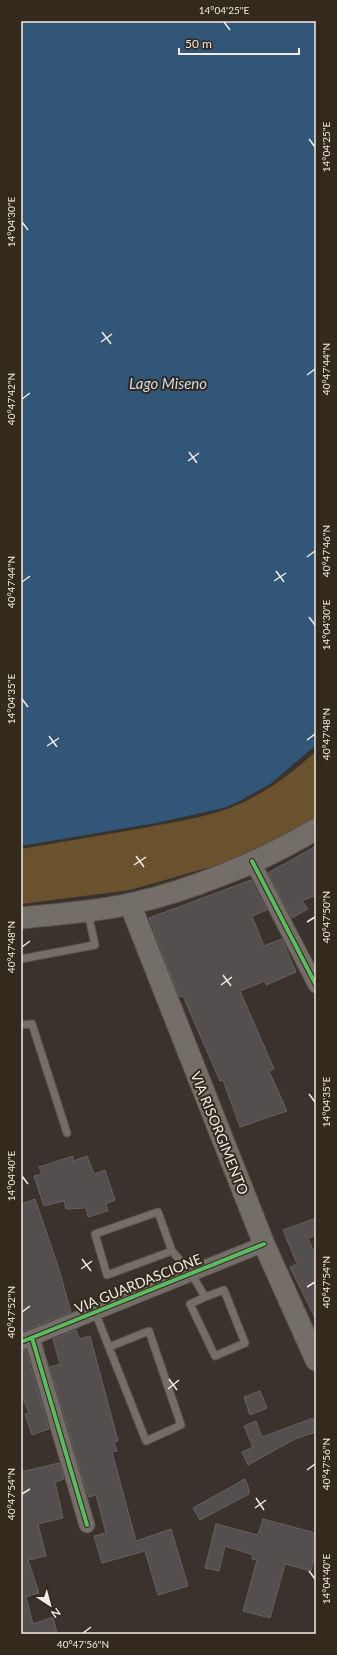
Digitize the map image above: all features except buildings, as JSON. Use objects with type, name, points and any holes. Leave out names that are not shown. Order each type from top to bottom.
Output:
[{"type":"main road","points":[[21,918],[88,911],[130,904],[187,888],[252,861],[316,829]]},
{"type":"main road","name":"VIA RISORGIMENTO","points":[[130,904],[264,1244],[316,1360]]},
{"type":"main road","points":[[21,927],[88,911]]},
{"type":"street","points":[[252,861],[316,985]]},
{"type":"street","name":"VIA GUARDASCIONE","points":[[27,1340],[264,1244]]},
{"type":"street","points":[[27,1340],[87,1525]]},
{"type":"lane","points":[[21,959],[95,946],[88,911]]},
{"type":"lane","points":[[21,1025],[32,1024],[67,1133]]},
{"type":"lane","points":[[172,1251],[107,1275],[95,1234],[158,1212],[172,1251],[191,1273],[205,1297]]},
{"type":"lane","points":[[224,1290],[245,1343],[215,1356],[190,1304],[205,1297],[224,1290]]},
{"type":"lane","points":[[95,1312],[146,1441],[181,1425],[149,1330],[109,1347]]},
{"type":"shaded area","points":[[316,751],[316,817],[305,826],[224,863],[130,890],[21,904],[21,849],[144,828],[199,817],[230,808],[276,784]]},
{"type":"water","name":"Lago Miseno","points":[[21,21],[316,21],[316,745],[270,784],[236,803],[223,808],[156,823],[21,846]]},
{"type":"cycle path","points":[[252,861],[316,985]]},
{"type":"cycle path","points":[[21,1342],[264,1244]]},
{"type":"cycle path","points":[[32,1338],[87,1525]]}]
